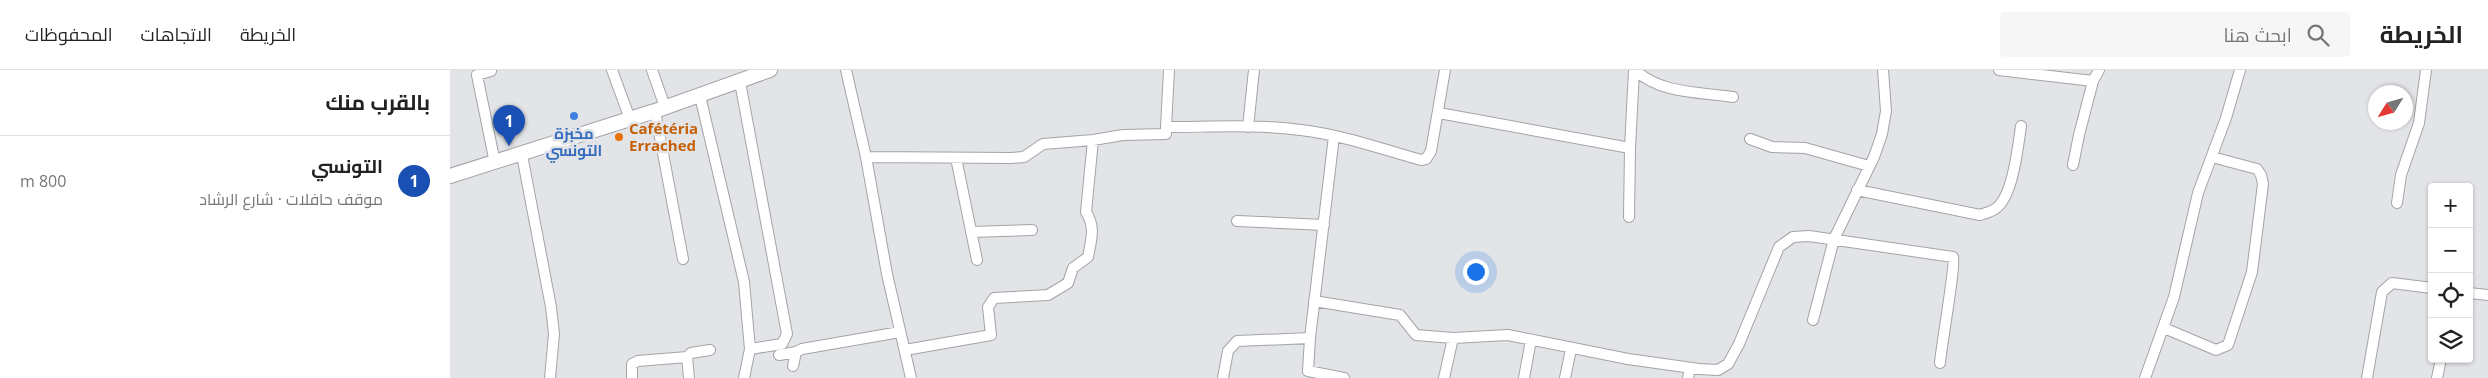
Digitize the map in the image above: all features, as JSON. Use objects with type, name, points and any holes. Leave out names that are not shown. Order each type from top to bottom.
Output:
[{"type":"street","points":[[612,70],[630,119]]},
{"type":"street","points":[[652,70],[660,109],[683,259]]},
{"type":"street","points":[[450,176],[522,155],[700,96],[770,70]]},
{"type":"street","points":[[846,70],[866,157],[900,332],[911,378]]},
{"type":"street","points":[[866,157],[1024,157],[1043,144],[1092,140],[1123,135],[1166,134],[1169,70]]},
{"type":"street","points":[[1248,128],[1254,70]]},
{"type":"street","points":[[1166,127],[1302,130],[1426,159],[1431,151],[1445,70]]},
{"type":"street","points":[[1635,70],[1644,78],[1666,87],[1733,97]]},
{"type":"street","points":[[1629,217],[1630,148],[1635,70]]},
{"type":"street","points":[[1813,320],[1834,239],[1882,134],[1886,110],[1883,70]]},
{"type":"street","points":[[1999,70],[2093,82]]},
{"type":"street","points":[[2073,165],[2093,82],[2099,70]]},
{"type":"street","points":[[2145,378],[2164,328],[2181,269],[2198,193],[2212,157],[2240,70]]},
{"type":"street","points":[[2397,202],[2401,175],[2419,123],[2426,70]]},
{"type":"street","points":[[491,71],[477,75],[495,163]]},
{"type":"street","points":[[740,82],[788,334],[782,344],[750,350]]},
{"type":"street","points":[[700,96],[744,282],[750,350],[744,378]]},
{"type":"street","points":[[1439,113],[1630,148]]},
{"type":"street","points":[[1857,190],[1980,214],[1990,212],[1997,209],[2006,195],[2014,169],[2021,126]]},
{"type":"street","points":[[1334,136],[1314,301],[1308,371],[1344,378]]},
{"type":"street","points":[[1750,139],[1772,147],[1805,148],[1869,166]]},
{"type":"street","points":[[904,350],[991,335],[988,307],[994,298],[1048,295],[1068,282],[1072,268],[1088,257],[1093,231],[1092,222],[1086,212],[1092,140]]},
{"type":"street","points":[[522,155],[551,307],[554,334],[550,378]]},
{"type":"street","points":[[2164,328],[2216,350],[2228,345],[2252,272],[2263,184],[2262,175],[2258,170],[2212,157]]},
{"type":"street","points":[[956,158],[977,260]]},
{"type":"street","points":[[1237,221],[1324,225]]},
{"type":"street","points":[[971,232],[1032,230]]},
{"type":"street","points":[[1314,301],[1400,315],[1416,335],[1453,338],[1508,335],[1689,373],[1718,370],[1728,364],[1739,344],[1779,247],[1793,237],[1834,239],[1953,257],[1953,274],[1945,315],[1940,363]]},
{"type":"street","points":[[2367,378],[2382,292],[2392,283],[2428,288]]},
{"type":"street","points":[[2473,293],[2488,295]]},
{"type":"street","points":[[779,355],[802,349],[900,332]]},
{"type":"street","points":[[1223,378],[1228,351],[1237,341],[1310,338]]},
{"type":"street","points":[[1444,378],[1453,338]]},
{"type":"street","points":[[1524,378],[1531,340]]},
{"type":"street","points":[[1565,378],[1571,349]]},
{"type":"street","points":[[632,378],[632,364],[638,361],[687,357],[691,353],[710,350]]},
{"type":"street","points":[[793,366],[796,352]]},
{"type":"street","points":[[687,357],[689,378]]},
{"type":"street","points":[[2437,378],[2440,363]]},
{"type":"place","name":"مخبزة التونسي","points":[[574,116]]},
{"type":"place","name":"Cafétéria Errached","points":[[619,137]]},
{"type":"place","name":"التونسي","points":[[509,146]]}]
